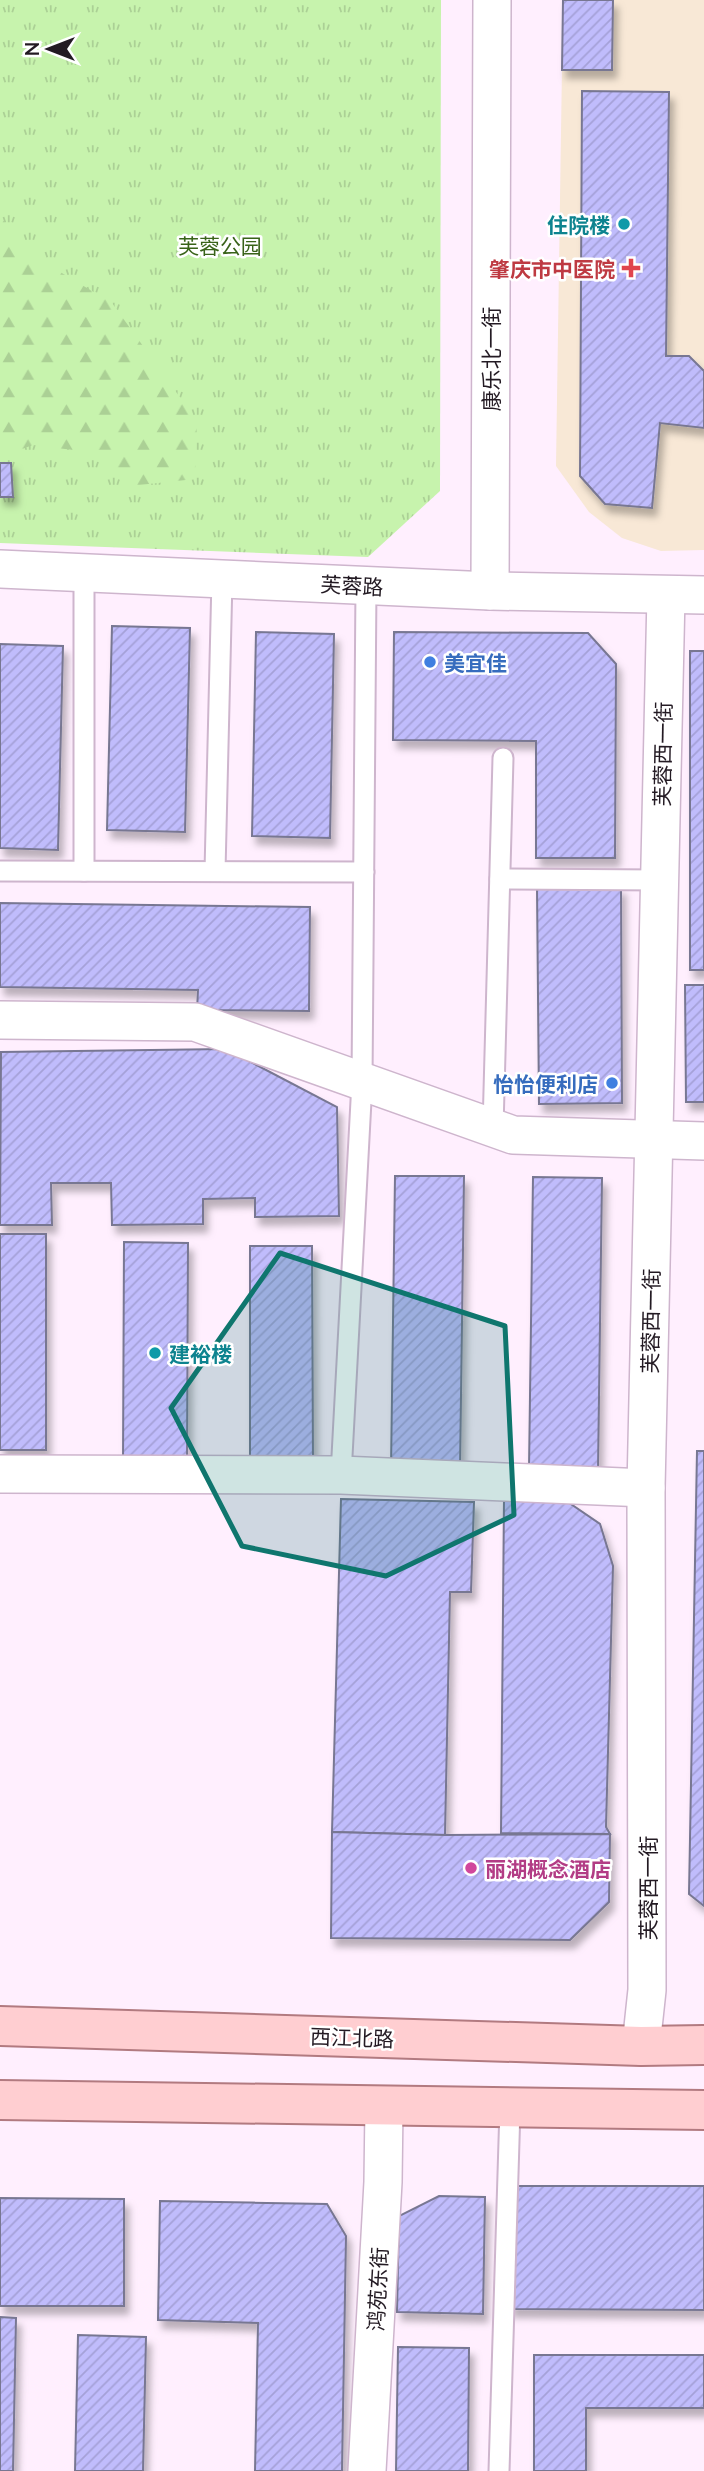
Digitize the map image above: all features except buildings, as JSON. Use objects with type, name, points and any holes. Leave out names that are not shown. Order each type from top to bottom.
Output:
[{"type":"main road","name":"西江北路","points":[[0,2026],[641,2046],[704,2045]]},
{"type":"main road","points":[[0,2100],[704,2110]]},
{"type":"street","name":"康乐北一街","points":[[490,591],[492,0]]},
{"type":"street","name":"芙蓉路","points":[[0,569],[490,591],[704,594]]},
{"type":"street","name":"芙蓉西一街","points":[[641,2046],[647,1990],[646,1488],[666,595]]},
{"type":"street","points":[[0,1020],[195,1022],[513,1135],[704,1141]]},
{"type":"street","points":[[0,1474],[341,1475],[646,1488]]},
{"type":"street","name":"鸿苑东街","points":[[367,2471],[383,2182],[384,2107]]},
{"type":"lane","points":[[84,573],[84,871]]},
{"type":"lane","points":[[215,871],[222,579]]},
{"type":"lane","points":[[341,1475],[362,1082],[366,586]]},
{"type":"lane","points":[[493,1128],[503,758]]},
{"type":"lane","points":[[0,871],[364,872]]},
{"type":"lane","points":[[500,879],[660,880]]},
{"type":"lane","points":[[499,2471],[510,2108]]},
{"type":"highlighted area","points":[[280,1253],[505,1326],[514,1515],[386,1576],[242,1546],[171,1408]]},
{"type":"shaded area","name":"肇庆市中医院","points":[[563,0],[704,0],[704,550],[661,551],[622,538],[589,512],[556,466]]},
{"type":"green space","name":"芙蓉公园","points":[[0,0],[441,0],[440,491],[368,557],[0,543]]},
{"type":"green space","points":[[0,217],[35,257],[112,303],[197,421],[195,479],[130,486],[97,453],[33,445],[0,457]]},
{"type":"place","name":"住院楼","points":[[624,224]]},
{"type":"place","name":"肇庆市中医院","points":[[631,268]]},
{"type":"place","name":"美宜佳","points":[[430,662]]},
{"type":"place","name":"怡怡便利店","points":[[612,1083]]},
{"type":"place","name":"建裕楼","points":[[155,1353]]},
{"type":"place","name":"丽湖概念酒店","points":[[471,1868]]}]
